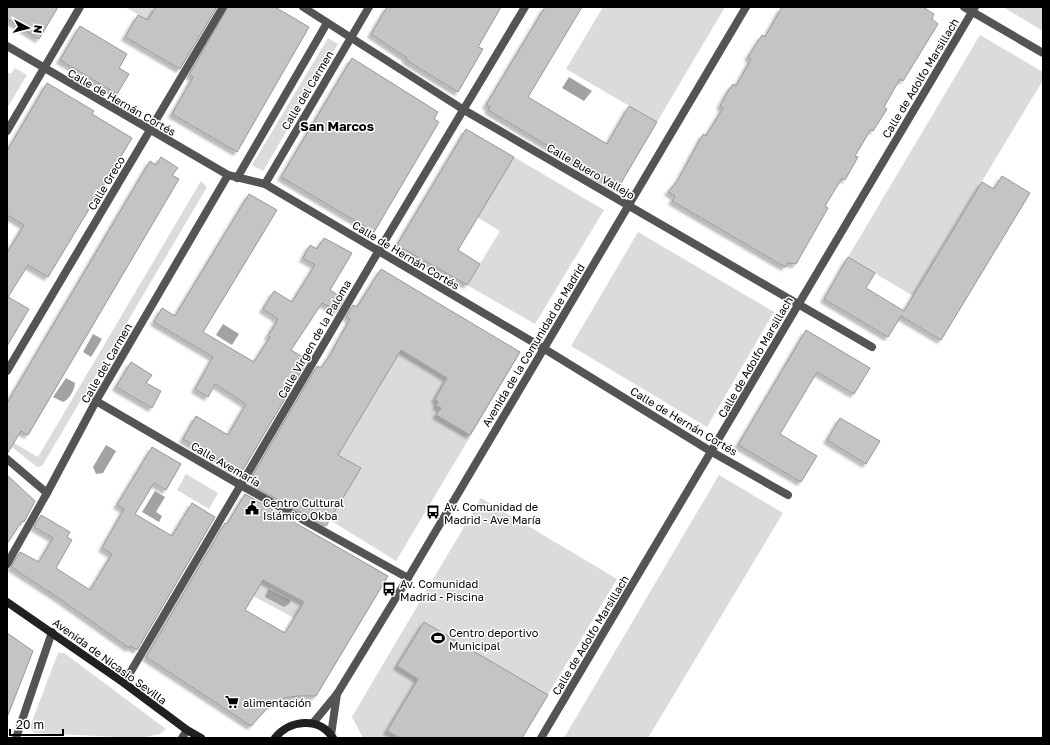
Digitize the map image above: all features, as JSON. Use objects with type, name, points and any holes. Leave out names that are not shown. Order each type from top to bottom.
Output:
[{"type":"main road","name":"Avenida de Nicasio Sevilla","points":[[7,602],[124,683],[186,730],[200,738]]},
{"type":"main road","points":[[274,738],[280,731],[290,725],[301,722],[313,723],[323,728],[332,736]]},
{"type":"street","points":[[7,131],[80,7]]},
{"type":"street","name":"Calle Greco","points":[[7,371],[223,7]]},
{"type":"street","name":"Calle Buero Vallejo","points":[[303,7],[464,110],[872,347]]},
{"type":"street","name":"Calle del Carmen","points":[[264,184],[369,7]]},
{"type":"street","name":"Calle Virgen de la Paloma","points":[[124,683],[242,486],[378,252],[525,7]]},
{"type":"street","name":"Avenida de la Comunidad de Madrid","points":[[338,694],[746,7]]},
{"type":"street","points":[[964,7],[974,9],[1043,53]]},
{"type":"street","name":"Calle de Adolfo Marsillach","points":[[541,738],[974,9]]},
{"type":"street","name":"Calle del Carmen","points":[[237,178],[327,23]]},
{"type":"street","name":"Calle de Hernán Cortés","points":[[7,46],[150,131],[228,175],[264,184],[543,348],[712,452],[788,495]]},
{"type":"street","name":"Calle del Carmen","points":[[7,564],[96,401],[228,175]]},
{"type":"street","name":"Calle Avemaría","points":[[96,401],[242,486],[408,578]]},
{"type":"street","points":[[7,459],[47,493]]},
{"type":"street","points":[[16,738],[52,632]]},
{"type":"street","points":[[313,723],[338,694]]},
{"type":"street","points":[[332,736],[338,694]]},
{"type":"street","points":[[182,738],[186,730]]},
{"type":"shaded area","points":[[125,7],[156,7],[148,20]]},
{"type":"shaded area","points":[[603,7],[725,7],[657,122],[566,69]]},
{"type":"shaded area","points":[[1003,7],[1043,7],[1043,31]]},
{"type":"shaded area","points":[[980,35],[1043,72],[1043,80],[913,296],[848,257]]},
{"type":"shaded area","points":[[328,38],[338,44],[263,171],[252,165]]},
{"type":"shaded area","points":[[15,68],[27,75],[7,108],[7,72],[11,74]]},
{"type":"shaded area","points":[[569,77],[592,91],[584,101],[562,88]]},
{"type":"shaded area","points":[[514,157],[604,210],[535,324],[467,285],[500,231],[477,217]]},
{"type":"shaded area","points":[[201,181],[207,187],[42,466],[37,467],[7,443],[7,439],[38,457]]},
{"type":"shaded area","points":[[638,232],[774,312],[707,427],[571,346]]},
{"type":"shaded area","points":[[430,299],[520,353],[396,561],[330,520],[361,468],[338,455]]},
{"type":"shaded area","points":[[223,324],[239,334],[232,345],[216,335]]},
{"type":"shaded area","points":[[93,334],[102,339],[91,357],[83,352]]},
{"type":"shaded area","points":[[66,378],[75,383],[75,385],[69,397],[63,402],[53,397]]},
{"type":"shaded area","points":[[106,445],[116,451],[103,473],[96,474],[93,467]]},
{"type":"shaded area","points":[[186,474],[218,493],[209,509],[177,490]]},
{"type":"shaded area","points":[[719,475],[783,513],[648,738],[564,738]]},
{"type":"shaded area","points":[[155,491],[165,497],[156,512],[162,516],[159,522],[142,512]]},
{"type":"shaded area","points":[[481,498],[617,579],[522,738],[363,738],[352,717]]},
{"type":"shaded area","points":[[263,580],[304,602],[294,618],[253,596]]},
{"type":"shaded area","points":[[268,589],[290,600],[290,603],[284,607],[265,597]]},
{"type":"shaded area","points":[[58,653],[64,653],[166,729],[160,734],[140,738],[34,733],[30,727]]},
{"type":"building","points":[[7,7],[58,7],[39,39],[7,19]]},
{"type":"building","points":[[156,7],[217,7],[180,69],[125,37],[138,15],[148,20]]},
{"type":"building","points":[[228,7],[275,7],[309,27],[237,152],[172,114],[193,77],[189,75]]},
{"type":"building","points":[[387,7],[501,7],[478,47],[483,49],[458,92],[406,60],[407,58],[371,34]]},
{"type":"building","points":[[545,7],[582,7],[528,97],[607,144],[629,106],[657,122],[618,188],[488,110],[490,107],[486,105]]},
{"type":"building","points":[[782,7],[923,7],[934,14],[932,19],[938,24],[903,81],[900,79],[884,107],[887,109],[873,131],[871,129],[855,156],[858,157],[845,180],[842,178],[825,206],[828,208],[796,264],[788,263],[785,267],[672,201],[675,196],[668,192],[678,180],[703,134],[706,136],[723,108],[720,106],[728,91],[733,84],[736,86],[751,59],[748,57],[762,35],[765,37]]},
{"type":"building","points":[[80,26],[127,54],[119,68],[129,74],[117,94],[60,60]]},
{"type":"building","points":[[352,58],[438,112],[434,119],[439,122],[374,232],[281,177]]},
{"type":"building","points":[[47,83],[94,111],[92,114],[132,138],[48,277],[28,265],[8,297],[29,309],[7,346],[7,253],[24,225],[7,215],[7,151]]},
{"type":"building","points":[[466,129],[514,157],[458,250],[480,264],[467,285],[397,245]]},
{"type":"building","points":[[161,157],[178,168],[172,175],[179,179],[28,435],[21,431],[7,454],[7,403],[150,161],[156,165]]},
{"type":"building","points":[[1002,176],[1030,193],[941,340],[901,316],[888,337],[824,299],[848,257],[875,273],[866,288],[904,311],[982,182],[994,189]]},
{"type":"building","points":[[249,194],[277,210],[203,332],[254,362],[270,337],[268,336],[278,319],[263,309],[274,291],[292,302],[315,265],[303,258],[310,245],[317,249],[324,238],[352,253],[330,290],[344,299],[337,311],[322,303],[291,350],[308,360],[241,473],[183,439],[196,416],[228,435],[246,404],[215,384],[208,397],[195,389],[213,357],[154,322],[162,308],[175,316]]},
{"type":"building","points":[[381,269],[520,352],[470,435],[436,415],[441,408],[436,406],[438,402],[435,399],[447,378],[401,350],[338,455],[361,468],[326,526],[251,485],[254,480],[251,478],[317,366],[321,368],[330,355],[350,319],[346,317],[353,305],[357,307]]},
{"type":"building","points":[[806,330],[870,368],[854,394],[817,372],[780,434],[817,456],[801,482],[738,445]]},
{"type":"building","points":[[131,362],[152,375],[146,383],[161,391],[152,408],[116,387]]},
{"type":"building","points":[[840,418],[880,441],[866,464],[827,440]]},
{"type":"building","points":[[152,447],[181,464],[166,490],[154,483],[135,514],[172,536],[192,503],[215,517],[137,650],[130,646],[129,648],[60,599],[11,567],[20,552],[39,562],[53,538],[34,527],[41,515],[70,532],[67,537],[72,540],[56,568],[90,590],[112,554],[102,548],[124,509],[117,505]]},
{"type":"building","points":[[7,475],[35,501],[24,522],[22,521],[7,544]]},
{"type":"building","points":[[245,494],[388,576],[316,696],[284,698],[268,707],[251,726],[146,657],[225,523],[227,524]],"holes":[[[263,580],[304,602],[285,633],[245,610]]]},
{"type":"building","name":"Centro deportivo Municipal","points":[[424,622],[548,695],[522,738],[400,738],[387,731],[418,679],[397,666]]},
{"type":"building","points":[[7,633],[33,651],[8,715],[7,714]]},
{"type":"place","name":"Centro Cultural Islámico Okba","points":[[252,508]]},
{"type":"place","name":"Av. Comunidad de Madrid - Ave María","points":[[433,512]]},
{"type":"place","name":"Av. Comunidad Madrid - Piscina","points":[[389,589]]},
{"type":"place","name":"Centro deportivo Municipal","points":[[438,638]]},
{"type":"place","name":"alimentación","points":[[232,702]]},
{"type":"district","name":"San Marcos","points":[[337,126]]}]
